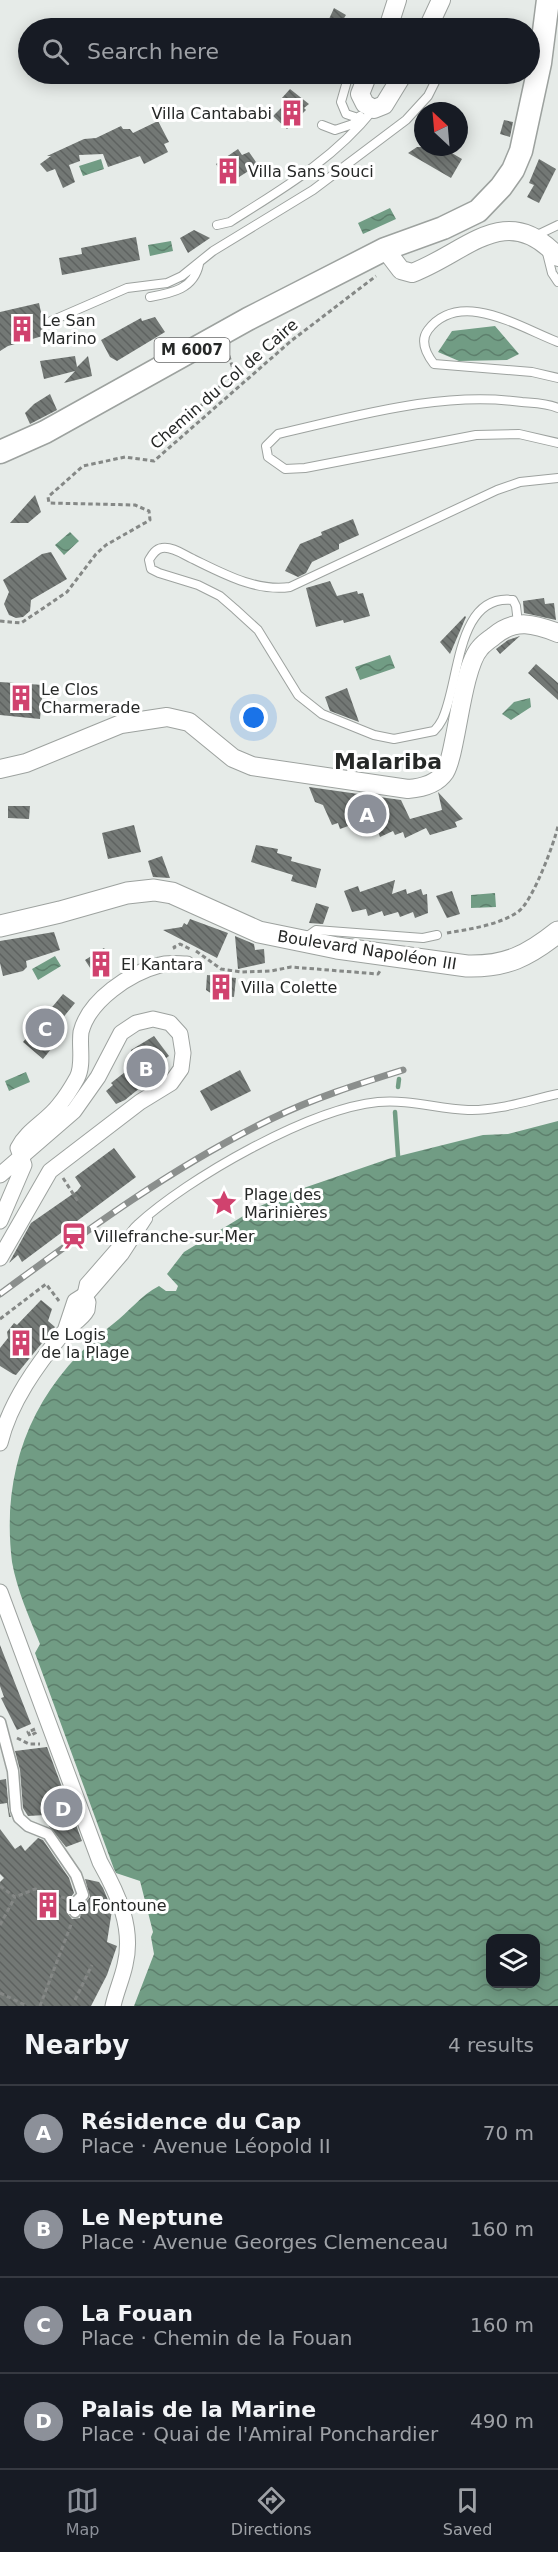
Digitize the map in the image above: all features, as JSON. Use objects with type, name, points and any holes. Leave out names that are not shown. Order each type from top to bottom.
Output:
[{"type":"main road","name":"M 6007","points":[[540,50],[548,0]]},
{"type":"main road","name":"M 6007","points":[[0,452],[45,432],[248,319],[385,249],[443,228],[478,211],[492,199],[513,170],[527,132],[535,84]]},
{"type":"main road","name":"Boulevard Napoléon III","points":[[0,926],[126,893],[154,890],[172,894],[259,932],[346,949],[487,967],[505,964],[525,956],[558,932]]},
{"type":"street","points":[[391,18],[397,0]]},
{"type":"street","points":[[433,18],[441,0]]},
{"type":"street","points":[[364,84],[360,94],[367,111],[384,105],[397,84]]},
{"type":"street","points":[[385,249],[400,270],[412,273],[492,232],[519,231],[546,246]]},
{"type":"street","points":[[0,769],[26,763],[121,724],[167,717],[189,722],[232,758],[252,766],[408,789],[422,788],[435,782],[444,773],[450,757],[470,670],[478,649],[501,629],[518,623],[537,625],[558,633]]},
{"type":"street","points":[[0,1221],[24,1165],[18,1148],[22,1140],[59,1106],[79,1076],[81,1034],[86,1020],[112,990],[136,975],[161,964],[187,964]]},
{"type":"street","points":[[0,1175],[74,1111],[98,1077],[122,1033],[136,1023],[153,1018],[170,1023],[180,1034],[183,1053],[181,1069],[171,1083],[140,1102],[55,1166],[0,1257]]},
{"type":"street","points":[[0,1443],[15,1403],[65,1331],[75,1301],[84,1298]]},
{"type":"street","points":[[0,1592],[100,1862],[117,1892],[129,1943],[113,2006]]},
{"type":"street","points":[[0,1722],[13,1771],[16,1810],[19,1818],[28,1826],[48,1834],[76,1875],[83,1895],[74,1904],[75,1912]]},
{"type":"lane","points":[[346,84],[340,102],[346,114],[367,111]]},
{"type":"lane","points":[[51,321],[127,288],[167,283],[199,264],[213,251],[313,190],[406,120],[428,96],[434,84]]},
{"type":"lane","points":[[322,125],[335,130],[353,124],[367,111]]},
{"type":"lane","points":[[217,225],[230,222],[309,172],[334,153],[367,111]]},
{"type":"lane","points":[[558,225],[546,246],[552,273],[558,282]]},
{"type":"lane","points":[[150,297],[168,294],[189,284],[197,274],[199,264]]},
{"type":"lane","points":[[558,342],[481,313],[464,312],[448,314],[440,319],[426,332],[424,342],[427,355],[435,364],[532,372],[558,378]]},
{"type":"lane","points":[[558,408],[506,399],[451,400],[412,404],[278,434],[266,446],[268,457],[285,469],[305,468],[476,435],[519,434],[558,443]]},
{"type":"lane","points":[[518,623],[513,600],[502,599],[490,603],[477,613],[460,652],[442,720],[434,731],[394,739],[374,735],[322,714],[298,695],[258,630],[220,596],[198,585],[159,573],[151,568],[149,560],[154,552],[163,548],[173,549],[229,576],[278,589],[290,587],[497,490],[520,482],[558,478]]},
{"type":"lane","points":[[303,941],[316,930],[423,938],[437,935]]},
{"type":"lane","points":[[84,1298],[135,1226],[190,1184],[250,1150],[314,1121],[354,1107],[397,1101],[470,1110],[558,1094]]},
{"type":"lane","points":[[84,1298],[124,1256],[150,1215]]},
{"type":"path","name":"Chemin du Col de Caire","points":[[0,621],[21,623],[45,607],[67,592],[96,554],[106,545],[150,520],[149,511],[135,505],[49,502],[48,497],[83,466],[126,457],[154,461],[291,341],[360,287]]},
{"type":"path","points":[[180,427],[234,372]]},
{"type":"path","points":[[437,935],[484,925],[521,910],[554,844],[558,826]]},
{"type":"path","points":[[187,964],[185,958],[174,947],[180,944],[221,969],[241,972],[271,971],[291,967],[374,973]]},
{"type":"path","points":[[55,1166],[79,1203]]},
{"type":"path","points":[[0,1319],[46,1284]]},
{"type":"path","points":[[15,1737],[29,1744],[40,1745],[35,1733],[30,1736],[28,1732],[49,1722]]},
{"type":"path","points":[[0,1886],[15,1897]]},
{"type":"path","points":[[0,1925],[15,1897],[35,1889],[64,1896],[75,1912],[40,2006]]},
{"type":"path","points":[[64,1896],[65,1890]]},
{"type":"path","points":[[75,2000],[93,1965]]},
{"type":"path","points":[[0,1993],[27,2006]]},
{"type":"water","points":[[101,159],[104,169],[83,176],[79,166]]},
{"type":"water","points":[[390,208],[396,219],[363,234],[358,223]]},
{"type":"water","points":[[171,241],[173,251],[150,256],[148,245]]},
{"type":"water","points":[[495,326],[519,354],[507,360],[459,361],[438,352],[452,331]]},
{"type":"water","points":[[70,532],[79,541],[64,555],[55,545]]},
{"type":"water","points":[[390,655],[395,668],[360,680],[355,667]]},
{"type":"water","points":[[530,698],[531,707],[511,720],[502,714],[514,702]]},
{"type":"water","points":[[495,893],[496,907],[471,908],[471,895]]},
{"type":"water","points":[[55,956],[61,966],[38,980],[32,969]]},
{"type":"water","points":[[26,1072],[30,1082],[9,1091],[5,1081]]},
{"type":"water","points":[[558,1121],[558,2006],[134,2006],[154,1954],[151,1937],[153,1932],[140,1881],[116,1873],[114,1869],[35,1653],[40,1644],[20,1593],[12,1562],[10,1526],[12,1492],[18,1459],[29,1428],[44,1399],[63,1372],[86,1347],[159,1286],[166,1291],[176,1291],[178,1286],[167,1274],[184,1252],[258,1207],[292,1192],[391,1158],[483,1135],[508,1134]]},
{"type":"building","points":[[334,8],[346,15],[344,18],[330,18]]},
{"type":"building","name":"Villa Cantababi","points":[[290,89],[309,104],[287,129],[273,116],[285,104],[281,99]]},
{"type":"building","points":[[504,120],[513,122],[510,137],[500,134]]},
{"type":"building","points":[[158,121],[169,142],[164,144],[168,152],[144,164],[140,156],[108,167],[103,154],[79,155],[80,161],[69,165],[75,182],[63,188],[55,169],[47,172],[40,164],[51,156],[47,156],[84,139],[96,138],[121,126],[123,129],[130,129],[133,133]]},
{"type":"building","name":"Villa Sans Souci","points":[[238,149],[242,155],[249,152],[258,165],[228,184],[216,164]]},
{"type":"building","points":[[414,149],[414,156],[457,156],[462,159],[451,178],[408,153]]},
{"type":"building","points":[[539,159],[556,169],[539,203],[527,197],[534,185],[529,183]]},
{"type":"building","points":[[194,230],[210,238],[188,253],[180,238]]},
{"type":"building","points":[[136,237],[140,260],[62,275],[59,258],[82,254],[81,248]]},
{"type":"building","name":"Le San Marino","points":[[39,303],[46,335],[8,346],[0,351],[0,312]]},
{"type":"building","points":[[155,317],[165,332],[117,361],[110,357],[101,340],[141,318],[142,321]]},
{"type":"building","points":[[75,356],[77,367],[88,356],[92,376],[64,383],[75,371],[44,379],[40,361]]},
{"type":"building","points":[[50,394],[57,410],[30,424],[25,413]]},
{"type":"building","points":[[35,495],[41,512],[28,523],[10,523]]},
{"type":"building","points":[[353,519],[359,535],[339,544],[339,549],[312,562],[306,573],[298,577],[285,571],[300,544],[322,535],[321,532]]},
{"type":"building","points":[[51,552],[67,579],[31,600],[30,611],[23,617],[16,618],[9,615],[4,604],[9,592],[3,580],[42,554]]},
{"type":"building","points":[[330,581],[337,596],[357,591],[358,594],[363,593],[370,616],[316,627],[306,588]]},
{"type":"building","points":[[544,598],[545,604],[554,603],[556,620],[524,613],[523,601]]},
{"type":"building","points":[[466,617],[450,654],[440,642]]},
{"type":"building","points":[[520,636],[500,654],[496,649],[508,640]]},
{"type":"building","points":[[536,664],[558,683],[558,700],[528,673]]},
{"type":"building","name":"Le Clos Charmerade","points":[[0,682],[43,685],[40,719],[0,715]]},
{"type":"building","points":[[347,688],[359,722],[330,711],[325,697]]},
{"type":"building","points":[[309,787],[401,800],[410,819],[442,810],[438,792],[463,819],[455,822],[457,827],[430,835],[426,828],[405,838],[403,832],[395,835],[393,831],[380,837],[377,829],[373,831],[372,828],[362,832],[360,827],[353,829],[351,825],[340,829],[338,823],[332,825],[323,805],[315,802]]},
{"type":"building","points":[[8,806],[30,806],[29,819],[8,818]]},
{"type":"building","points":[[134,825],[141,852],[108,859],[102,833]]},
{"type":"building","points":[[256,845],[278,849],[277,853],[292,857],[291,861],[321,869],[316,888],[291,881],[293,875],[251,862]]},
{"type":"building","points":[[162,856],[170,878],[153,877],[148,861]]},
{"type":"building","points":[[395,880],[392,894],[406,889],[407,894],[421,889],[423,895],[427,894],[428,913],[415,918],[413,912],[400,917],[398,912],[384,916],[382,911],[368,916],[366,909],[352,912],[344,891],[358,886],[360,892]]},
{"type":"building","points":[[452,891],[460,914],[447,918],[436,896]]},
{"type":"building","points":[[316,903],[329,907],[323,924],[309,923]]},
{"type":"building","points":[[190,919],[228,933],[217,958],[163,930],[182,927],[184,923],[187,925]]},
{"type":"building","points":[[54,932],[60,950],[26,961],[27,967],[23,971],[3,976],[0,963],[0,941]]},
{"type":"building","points":[[235,936],[254,944],[255,950],[264,949],[265,963],[238,969]]},
{"type":"building","name":"El Kantara","points":[[104,948],[111,958],[96,977],[85,960]]},
{"type":"building","name":"Villa Colette","points":[[207,975],[236,978],[234,997],[227,996],[223,1001],[206,990]]},
{"type":"building","points":[[63,994],[75,1003],[52,1031],[60,1038],[43,1059],[23,1042]]},
{"type":"building","points":[[154,1036],[169,1056],[163,1060],[162,1070],[125,1100],[116,1104],[106,1091],[113,1085],[111,1083],[134,1065],[130,1057],[131,1050]]},
{"type":"building","points":[[240,1070],[251,1091],[211,1111],[200,1091]]},
{"type":"building","points":[[114,1148],[136,1177],[22,1262],[18,1255],[9,1263],[31,1223],[77,1191],[81,1186],[75,1177]]},
{"type":"building","name":"Le Logis de la Plage","points":[[41,1300],[52,1309],[48,1321],[55,1327],[16,1375],[13,1374],[0,1366],[0,1348],[8,1338],[7,1332],[14,1323],[17,1325]]},
{"type":"building","points":[[0,1645],[31,1724],[17,1730],[1,1698],[4,1697],[0,1686]]},
{"type":"building","points":[[47,1747],[82,1841],[66,1847],[49,1826],[62,1814],[28,1816],[23,1808],[20,1770],[15,1751]]},
{"type":"building","points":[[6,1779],[11,1817],[9,1817],[7,1803],[0,1804],[0,1780]]},
{"type":"building","points":[[0,1829],[15,1849],[21,1845],[25,1851],[38,1838],[43,1840],[69,1878],[74,1893],[67,1902],[68,1914],[72,1919],[80,1918],[82,1907],[90,1897],[85,1879],[99,1882],[103,1888],[112,1910],[107,1942],[117,1946],[107,1975],[91,2006],[0,2006],[0,1882],[4,1878],[0,1874]]},
{"type":"waterway","points":[[398,1087],[399,1079]]},
{"type":"waterway","points":[[395,1112],[398,1156]]},
{"type":"railway","points":[[0,1294],[132,1200],[235,1137],[303,1104],[403,1070]]},
{"type":"place","name":"Villa Cantababi","points":[[292,113]]},
{"type":"place","name":"Villa Sans Souci","points":[[228,171]]},
{"type":"place","name":"Le San Marino","points":[[22,329]]},
{"type":"place","name":"Le Clos Charmerade","points":[[21,698]]},
{"type":"place","name":"Résidence du Cap","points":[[367,814]]},
{"type":"place","name":"El Kantara","points":[[101,964]]},
{"type":"place","name":"Villa Colette","points":[[221,987]]},
{"type":"place","name":"La Fouan","points":[[45,1028]]},
{"type":"place","name":"Le Neptune","points":[[146,1068]]},
{"type":"place","name":"Plage des Marinières","points":[[224,1203]]},
{"type":"place","name":"Villefranche-sur-Mer","points":[[74,1236]]},
{"type":"place","name":"Le Logis de la Plage","points":[[21,1343]]},
{"type":"place","name":"Palais de la Marine","points":[[63,1808]]},
{"type":"place","name":"La Fontoune","points":[[48,1905]]},
{"type":"district","name":"Malariba","points":[[388,761]]}]
